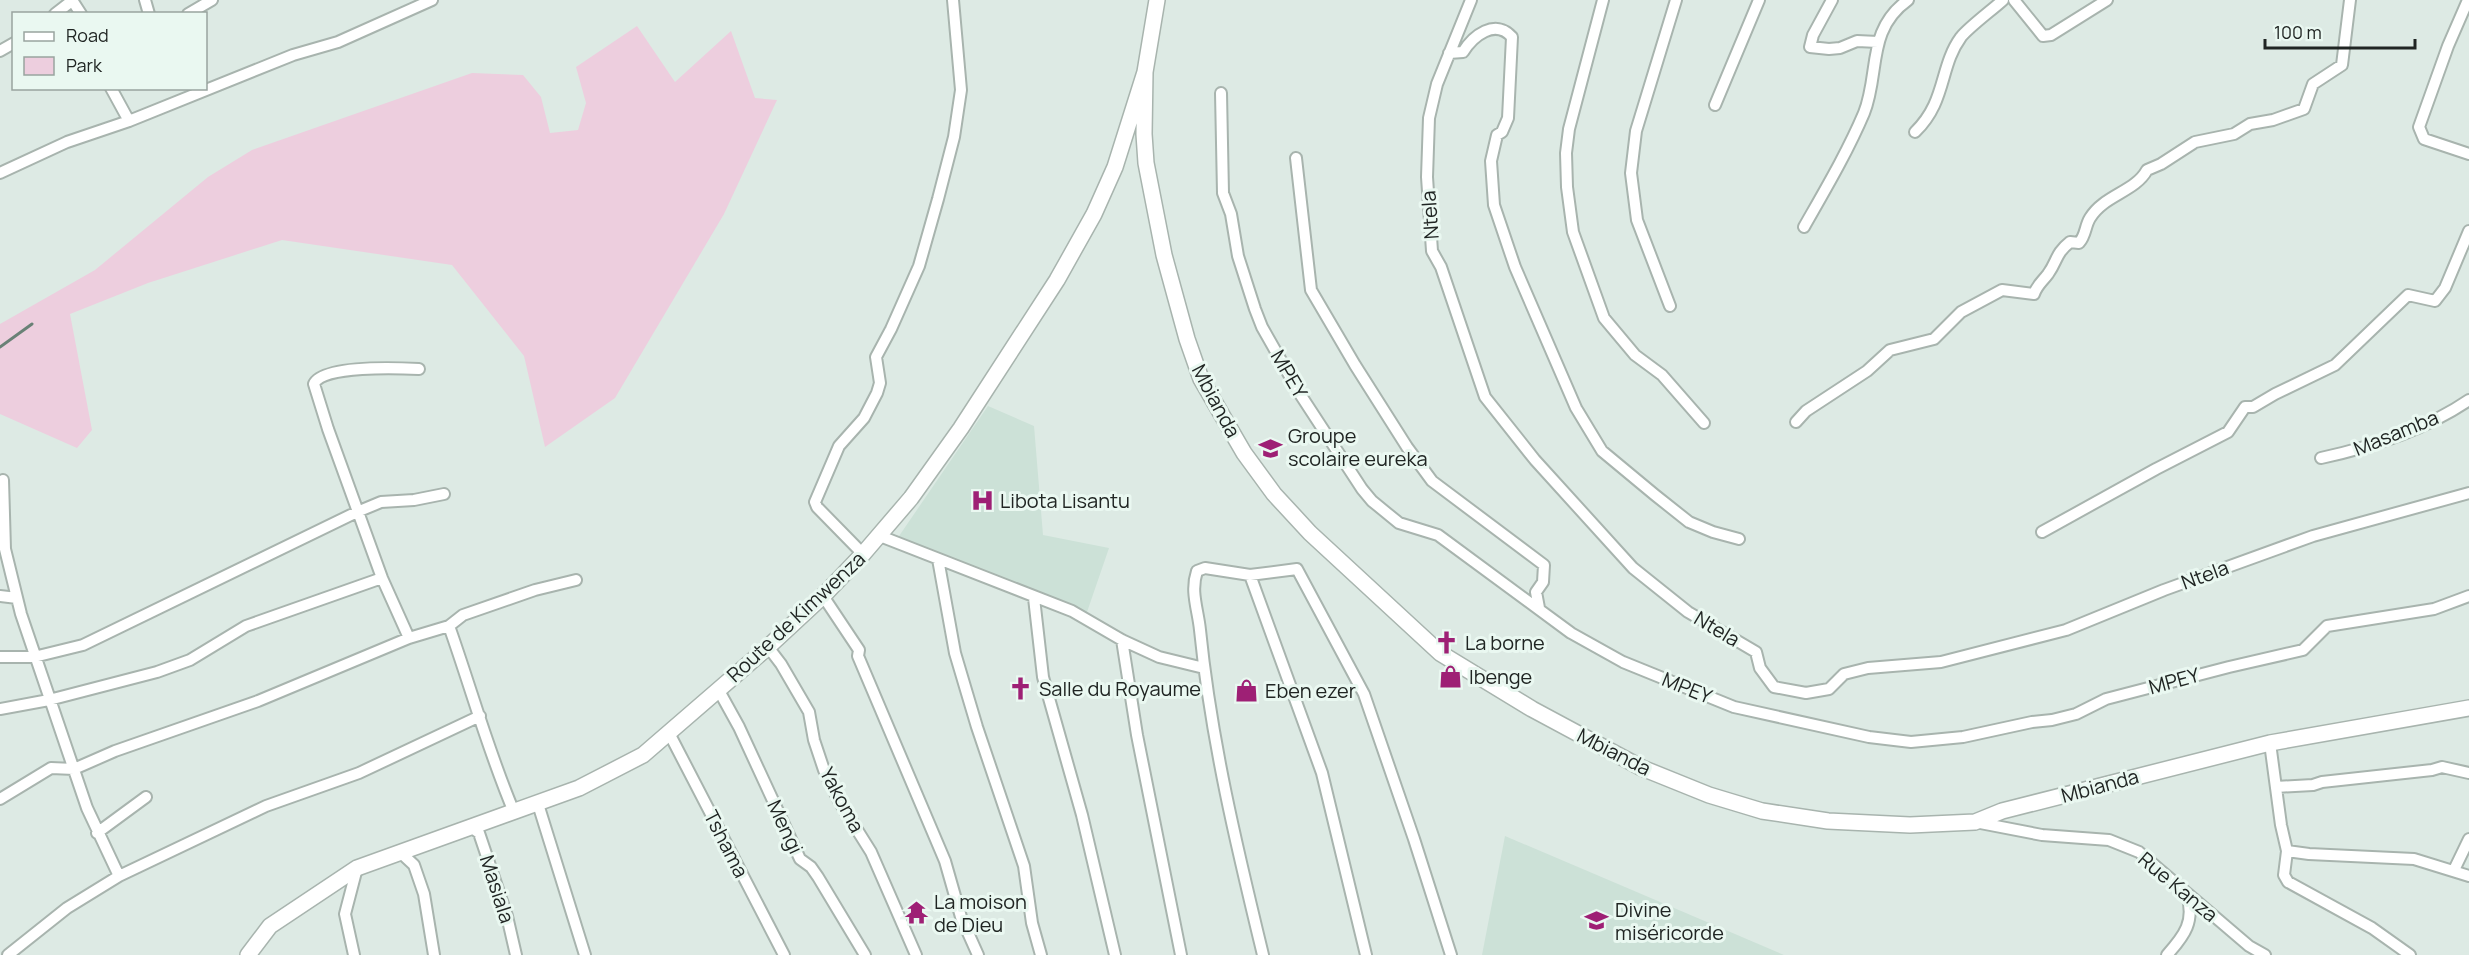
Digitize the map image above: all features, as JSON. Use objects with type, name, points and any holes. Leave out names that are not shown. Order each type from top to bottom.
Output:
[{"type":"street","points":[[58,12],[73,0]]},
{"type":"street","points":[[191,12],[212,0]]},
{"type":"street","points":[[0,172],[66,142],[129,122],[293,55],[338,42],[432,0]]},
{"type":"street","points":[[863,554],[817,507],[815,502],[839,447],[864,418],[877,393],[880,382],[876,357],[919,266],[938,199],[954,137],[961,90],[953,0]]},
{"type":"street","points":[[1144,72],[1157,0]]},
{"type":"street","name":"Ntela","points":[[1471,0],[1437,84],[1429,118],[1427,177],[1432,251],[1441,267],[1485,397],[1535,460],[1616,551],[1688,612],[1756,652],[1760,668],[1774,687],[1806,693],[1829,689],[1844,674],[1868,668],[1941,662],[2045,636],[2313,536],[2469,493]]},
{"type":"street","points":[[1603,0],[1568,137],[1567,187],[1573,232],[1604,318],[1635,355],[1662,375],[1704,423]]},
{"type":"street","points":[[1670,306],[1637,220],[1631,173],[1636,131],[1676,0]]},
{"type":"street","points":[[1715,105],[1759,0]]},
{"type":"street","points":[[1832,0],[1813,35],[1810,47],[1829,49],[1840,48],[1857,41],[1878,42]]},
{"type":"street","points":[[1804,227],[1840,163],[1864,111],[1878,42],[1893,14],[1908,0]]},
{"type":"street","points":[[1915,132],[1926,122],[1935,108],[1962,36],[2003,0]]},
{"type":"street","points":[[2014,0],[2043,36],[2051,35],[2107,0]]},
{"type":"street","points":[[1796,422],[1806,411],[1867,371],[1890,350],[1934,339],[1961,312],[2002,290],[2034,294],[2037,285],[2047,275],[2059,251],[2070,242],[2079,243],[2085,236],[2090,218],[2101,206],[2141,181],[2147,170],[2161,164],[2195,142],[2234,134],[2250,124],[2273,120],[2304,109],[2313,84],[2342,65],[2350,0]]},
{"type":"street","points":[[2468,0],[2448,46],[2419,127],[2424,139],[2469,154]]},
{"type":"street","points":[[1449,53],[1463,52],[1471,40],[1486,31],[1502,30],[1512,37],[1508,118],[1502,132],[1497,135],[1491,161],[1494,205],[1515,267],[1576,408],[1602,451],[1655,495],[1689,522],[1738,539]]},
{"type":"street","name":"Route de Kimwenza","points":[[251,954],[270,926],[357,868],[538,804],[612,773],[643,755],[768,647],[823,596],[880,536],[961,428],[1057,280],[1094,214],[1116,167],[1144,72]]},
{"type":"street","name":"Mbianda","points":[[1144,72],[1146,163],[1164,255],[1201,380],[1244,453],[1274,494],[1310,533],[1440,653],[1473,675],[1642,768],[1710,795],[1762,811],[1828,821],[1910,825],[1975,822],[2002,811],[2270,743],[2469,708]]},
{"type":"street","points":[[112,90],[129,122]]},
{"type":"street","name":"MPEY","points":[[1221,93],[1223,193],[1236,237],[1238,256],[1262,327],[1313,415],[1372,501],[1399,523],[1438,536],[1444,542],[1452,545],[1571,633],[1623,662],[1734,707],[1869,737],[1911,742],[1963,737],[2076,714],[2106,699],[2303,650],[2327,626],[2434,609],[2469,596]]},
{"type":"street","points":[[1296,158],[1313,296],[1390,420],[1432,481],[1544,565],[1543,582],[1536,592],[1539,608]]},
{"type":"street","points":[[2042,532],[2228,432],[2245,407],[2253,407],[2335,365],[2408,295],[2435,301],[2445,288],[2469,231]]},
{"type":"street","points":[[409,638],[382,578],[357,512],[314,386],[315,380],[320,376],[357,369],[419,369]]},
{"type":"street","name":"Masamba","points":[[2321,458],[2365,449],[2431,421],[2469,400]]},
{"type":"street","points":[[3,480],[6,553],[34,657],[97,833],[119,876]]},
{"type":"street","points":[[0,657],[34,657],[101,638],[357,512],[381,502],[414,500],[444,494]]},
{"type":"street","points":[[880,536],[1086,618],[1122,640],[1159,657],[1204,668]]},
{"type":"street","points":[[938,559],[955,654],[976,727],[1024,866],[1032,923],[1041,955]]},
{"type":"street","points":[[1263,955],[1230,817],[1204,668],[1200,623],[1193,596],[1197,572],[1205,568],[1250,575],[1297,569],[1358,681],[1414,839],[1451,955]]},
{"type":"street","points":[[1250,575],[1322,773],[1366,955]]},
{"type":"street","points":[[0,710],[124,682],[168,668],[190,660],[246,626],[382,578]]},
{"type":"street","points":[[0,799],[51,768],[74,769],[258,701],[409,638],[449,626],[463,615],[535,590],[576,580]]},
{"type":"street","points":[[0,596],[17,598]]},
{"type":"street","points":[[823,596],[859,650],[858,656],[945,861],[961,917],[978,955]]},
{"type":"street","points":[[1034,598],[1043,677],[1082,815],[1115,955]]},
{"type":"street","points":[[449,626],[494,765],[514,812]]},
{"type":"street","points":[[1122,640],[1137,735],[1181,955]]},
{"type":"street","name":"Yakoma","points":[[768,647],[781,664],[809,712],[814,740],[824,770],[839,801],[871,852],[916,955]]},
{"type":"street","name":"Mengi","points":[[718,689],[739,728],[800,859],[811,867],[818,877],[865,955]]},
{"type":"street","points":[[8,955],[67,908],[119,876],[266,806],[359,773],[480,716]]},
{"type":"street","name":"Tshama","points":[[669,733],[784,955]]},
{"type":"street","points":[[2270,743],[2287,851],[2284,875],[2288,882],[2372,928],[2410,955]]},
{"type":"street","points":[[2276,787],[2313,785],[2442,767],[2469,772]]},
{"type":"street","points":[[97,833],[146,797]]},
{"type":"street","points":[[538,804],[585,955]]},
{"type":"street","name":"Rue Kanza","points":[[1975,822],[2042,835],[2109,840],[2139,852],[2249,946],[2265,955]]},
{"type":"street","name":"Masiala","points":[[471,827],[479,833],[507,916],[516,955]]},
{"type":"street","points":[[2454,870],[2469,839]]},
{"type":"street","points":[[2287,851],[2414,859],[2469,876]]},
{"type":"street","points":[[400,852],[414,865],[421,885],[434,955]]},
{"type":"street","points":[[354,955],[345,914],[357,868]]},
{"type":"street","points":[[2167,955],[2189,921],[2191,914],[2187,894]]},
{"type":"shaded area","name":"Libota Lisantu","points":[[988,406],[1034,426],[1043,535],[1109,548],[1086,615],[897,539]]},
{"type":"shaded area","name":"Divine miséricorde","points":[[1505,836],[1625,887],[1784,955],[1482,955]]},
{"type":"green space","points":[[637,26],[675,82],[731,31],[755,98],[777,100],[724,214],[615,398],[545,447],[524,356],[452,265],[282,240],[148,283],[70,314],[92,430],[77,448],[0,414],[0,324],[95,270],[208,177],[252,150],[472,73],[523,75],[541,97],[550,133],[578,130],[586,103],[576,67]]},
{"type":"waterway","points":[[0,347],[32,324]]},
{"type":"place","name":"Groupe scolaire eureka","points":[[1270,448]]},
{"type":"place","name":"Libota Lisantu","points":[[982,501]]},
{"type":"place","name":"La borne","points":[[1447,643]]},
{"type":"place","name":"Ibenge","points":[[1451,677]]},
{"type":"place","name":"Salle du Royaume","points":[[1021,689]]},
{"type":"place","name":"Eben ezer","points":[[1247,691]]},
{"type":"place","name":"La moison de Dieu","points":[[916,913]]},
{"type":"place","name":"Divine miséricorde","points":[[1597,921]]}]
